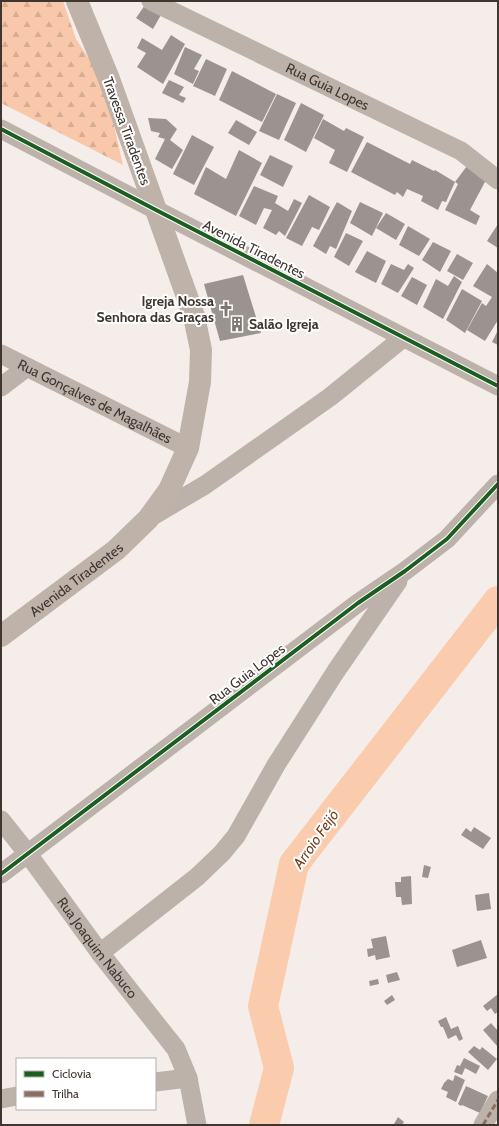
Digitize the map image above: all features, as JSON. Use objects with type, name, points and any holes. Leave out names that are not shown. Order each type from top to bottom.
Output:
[{"type":"main road","name":"Travessa Tiradentes","points":[[77,1],[109,79],[194,316],[201,350],[200,382],[188,448]]},
{"type":"main road","name":"Avenida Tiradentes","points":[[1,636],[116,550],[148,519],[169,490],[188,448]]},
{"type":"street","name":"Rua Guia Lopes","points":[[151,1],[461,151],[498,180]]},
{"type":"street","name":"Avenida Tiradentes","points":[[1,129],[498,386]]},
{"type":"street","name":"Avenida Tiradentes","points":[[148,519],[205,486],[330,397],[403,338]]},
{"type":"street","name":"Rua Gonçalves de Magalhães","points":[[1,354],[26,368],[188,448]]},
{"type":"street","points":[[1,387],[26,368]]},
{"type":"street","name":"Rua Guia Lopes","points":[[1,874],[358,603],[447,539],[498,484]]},
{"type":"street","points":[[100,953],[197,877],[222,853],[236,836],[276,765],[336,671],[404,571]]},
{"type":"street","name":"Rua Joaquim Nabuco","points":[[1,820],[28,854],[100,953],[176,1049],[188,1078],[198,1125]]},
{"type":"street","points":[[156,1082],[188,1078]]},
{"type":"street","points":[[1,1099],[16,1096]]},
{"type":"street","points":[[483,1125],[498,1100]]},
{"type":"green space","points":[[1,1],[63,1],[76,39],[104,82],[123,165],[1,103]]},
{"type":"building","points":[[145,5],[161,15],[153,29],[136,18]]},
{"type":"building","points":[[171,35],[185,44],[163,84],[137,67],[146,53],[137,48],[142,38],[162,50]]},
{"type":"building","points":[[185,47],[202,55],[194,69],[199,71],[193,84],[174,74]]},
{"type":"building","points":[[206,59],[227,69],[215,96],[193,86]]},
{"type":"building","points":[[232,71],[276,94],[262,122],[219,100]]},
{"type":"building","points":[[169,80],[184,87],[179,95],[186,98],[183,103],[162,93]]},
{"type":"building","points":[[277,94],[296,103],[279,140],[259,131]]},
{"type":"building","points":[[301,103],[324,115],[306,152],[284,140]]},
{"type":"building","points":[[148,118],[166,119],[177,129],[170,140],[183,150],[172,169],[155,159],[165,139],[158,137],[160,133],[151,131]]},
{"type":"building","points":[[323,119],[344,131],[346,128],[364,137],[347,172],[329,163],[335,150],[314,138]]},
{"type":"building","points":[[236,120],[257,132],[249,145],[228,133]]},
{"type":"building","points":[[192,135],[214,147],[194,185],[173,174]]},
{"type":"building","points":[[367,142],[410,164],[412,160],[434,171],[435,170],[455,182],[446,202],[442,201],[438,210],[421,201],[423,196],[407,189],[403,197],[397,192],[395,195],[351,172]]},
{"type":"building","points":[[239,150],[262,163],[236,216],[194,194],[206,167],[226,179]]},
{"type":"building","points":[[270,155],[293,166],[283,187],[260,175]]},
{"type":"building","points":[[467,166],[486,180],[470,210],[480,216],[476,225],[445,210],[458,184],[455,182]]},
{"type":"building","points":[[254,186],[278,196],[275,203],[288,211],[294,199],[302,203],[285,236],[279,231],[276,235],[263,228],[272,210],[264,208],[256,225],[239,216]]},
{"type":"building","points":[[309,195],[330,207],[319,230],[312,227],[302,246],[286,238]]},
{"type":"building","points":[[337,202],[352,211],[336,249],[330,246],[326,254],[313,246]]},
{"type":"building","points":[[360,202],[383,213],[372,236],[350,223]]},
{"type":"building","points":[[386,213],[405,224],[396,240],[376,228]]},
{"type":"building","points":[[498,224],[498,248],[487,241]]},
{"type":"building","points":[[408,226],[430,239],[419,256],[399,245]]},
{"type":"building","points":[[346,233],[363,241],[349,266],[334,257]]},
{"type":"building","points":[[433,242],[451,251],[440,272],[422,260]]},
{"type":"building","points":[[367,251],[386,261],[376,283],[355,272]]},
{"type":"building","points":[[457,254],[473,263],[463,280],[447,271]]},
{"type":"building","points":[[391,264],[404,270],[408,264],[414,268],[398,293],[381,284]]},
{"type":"building","points":[[487,264],[498,273],[498,320],[485,341],[467,330],[482,303],[486,306],[492,297],[473,286]]},
{"type":"building","points":[[243,275],[261,333],[220,341],[204,284]]},
{"type":"building","points":[[454,276],[462,282],[443,319],[423,307],[436,279],[448,286]]},
{"type":"building","points":[[412,277],[427,285],[417,305],[401,296]]},
{"type":"building","points":[[462,289],[482,301],[465,333],[446,320]]},
{"type":"building","points":[[498,330],[498,345],[492,342]]},
{"type":"building","points":[[474,827],[491,838],[483,849],[461,835],[466,828],[471,832]]},
{"type":"building","points":[[424,865],[431,867],[428,878],[422,877]]},
{"type":"building","points":[[411,876],[412,904],[402,905],[401,897],[396,897],[395,882],[401,882],[401,877]]},
{"type":"building","points":[[489,893],[491,909],[477,911],[475,895]]},
{"type":"building","points":[[386,936],[390,957],[376,960],[375,955],[368,957],[367,949],[373,948],[371,939]]},
{"type":"building","points":[[481,940],[487,958],[457,967],[452,950]]},
{"type":"building","points":[[397,972],[400,980],[388,983],[386,975]]},
{"type":"building","points":[[378,979],[379,984],[370,986],[369,981]]},
{"type":"building","points":[[498,994],[498,1012],[495,1014],[491,1008],[487,1011],[483,1006]]},
{"type":"building","points":[[392,995],[395,1000],[387,1005],[384,1001]]},
{"type":"building","points":[[446,1017],[451,1029],[458,1026],[463,1039],[459,1041],[456,1035],[448,1039],[443,1027],[441,1027],[438,1021]]},
{"type":"building","points":[[491,1023],[498,1031],[498,1047],[483,1030]]},
{"type":"building","points":[[474,1046],[480,1050],[482,1047],[497,1059],[488,1070],[468,1052]]},
{"type":"building","points":[[464,1058],[480,1066],[476,1074],[465,1068],[462,1075],[454,1072],[457,1065],[460,1066]]},
{"type":"building","points":[[455,1075],[465,1080],[456,1102],[446,1097],[448,1092],[441,1089],[448,1079],[453,1081]]},
{"type":"building","points":[[466,1086],[488,1096],[480,1113],[458,1104]]},
{"type":"building","points":[[398,1117],[404,1122],[402,1125],[394,1124]]},
{"type":"waterway","name":"Arroio Feijó","points":[[264,1125],[279,1068],[263,1006],[294,864],[498,601]]},
{"type":"marked path","points":[[483,1125],[498,1100]]},
{"type":"cycle path","points":[[1,129],[498,386]]},
{"type":"cycle path","points":[[1,874],[358,603],[405,571],[447,539],[498,484]]},
{"type":"place","name":"Igreja Nossa Senhora das Graças","points":[[226,309]]},
{"type":"place","name":"Salão Igreja","points":[[237,324]]}]
